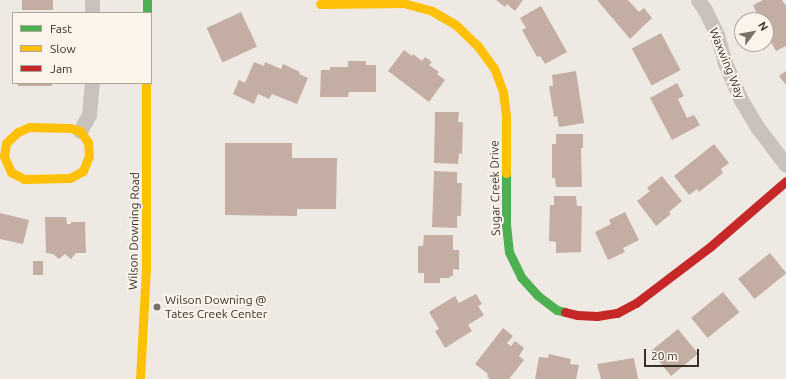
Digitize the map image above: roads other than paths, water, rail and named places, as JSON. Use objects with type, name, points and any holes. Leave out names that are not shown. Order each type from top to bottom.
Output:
[{"type":"street","points":[[92,0],[92,12]]},
{"type":"street","points":[[147,0],[147,12]]},
{"type":"street","name":"Waxwing Way","points":[[698,0],[705,10],[716,35],[725,63],[741,100],[758,128],[786,164]]},
{"type":"street","name":"Sugar Creek Drive","points":[[320,4],[402,3],[432,11],[456,25],[477,45],[494,68],[503,92],[506,117],[506,224],[509,252],[521,277],[537,295],[557,310],[577,315],[597,316],[617,313],[636,304],[711,246],[786,181]]},
{"type":"street","points":[[80,131],[88,115],[92,84]]},
{"type":"street","name":"Wilson Downing Road","points":[[140,379],[146,266],[146,84]]},
{"type":"street","points":[[29,127],[70,128],[80,131],[88,142],[89,156],[83,171],[70,178],[24,179],[12,172],[4,156],[6,143],[18,132],[29,127]]},
{"type":"place","name":"Wilson Downing @ Tates Creek Center","points":[[157,307]]}]
